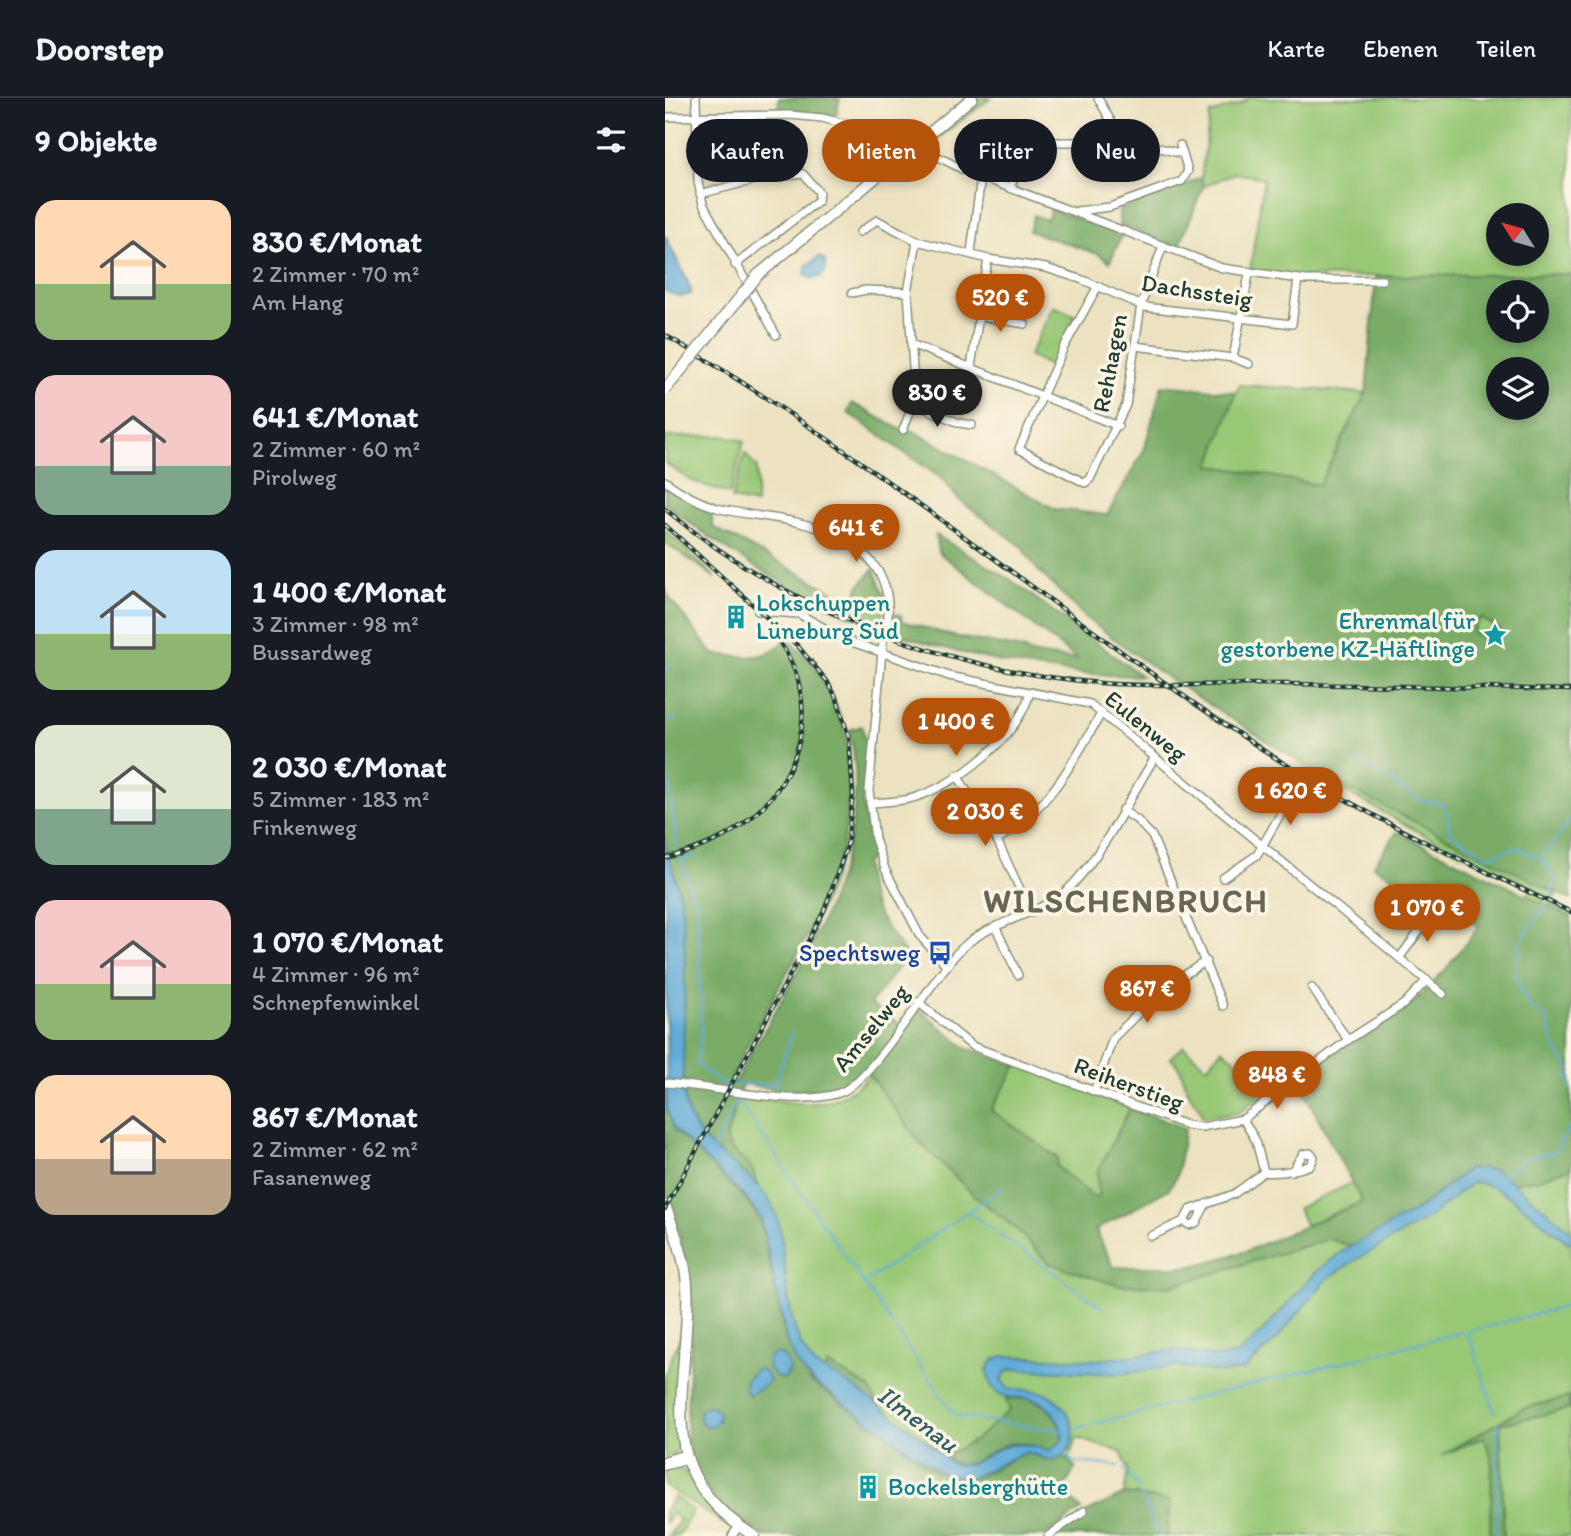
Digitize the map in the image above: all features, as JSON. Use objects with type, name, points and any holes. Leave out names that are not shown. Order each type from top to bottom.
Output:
[{"type":"main road","points":[[940,124],[972,98]]},
{"type":"main road","points":[[665,390],[758,275],[869,182]]},
{"type":"main road","points":[[665,1205],[687,1276],[681,1417],[686,1457],[706,1497],[754,1536]]},
{"type":"street","points":[[696,98],[700,194],[735,265],[776,335]]},
{"type":"street","points":[[1098,98],[1110,119]]},
{"type":"street","points":[[665,117],[806,116],[822,120]]},
{"type":"street","points":[[1010,188],[1025,154],[1036,144],[1071,143]]},
{"type":"street","points":[[1067,210],[1110,207],[1182,181],[1188,171],[1180,145]]},
{"type":"street","points":[[1160,146],[1183,154]]},
{"type":"street","points":[[700,194],[745,181],[803,174],[819,192],[818,201],[735,265]]},
{"type":"street","points":[[971,252],[980,182]]},
{"type":"street","points":[[994,182],[1222,268],[1298,279],[1382,280]]},
{"type":"street","points":[[1110,207],[1110,226]]},
{"type":"street","name":"Dachssteig","points":[[860,232],[877,220],[917,241],[971,252],[988,259],[1046,268],[1141,305],[1291,324],[1298,279]]},
{"type":"street","points":[[903,430],[915,404],[908,292],[917,241]]},
{"type":"street","name":"Rehhagen","points":[[1044,395],[1019,449],[1087,484],[1118,426],[1126,405],[1141,305],[1163,246]]},
{"type":"street","points":[[971,367],[988,259]]},
{"type":"street","points":[[1233,358],[1249,274]]},
{"type":"street","points":[[1044,395],[1066,343],[1098,286]]},
{"type":"street","points":[[852,293],[866,290],[908,292]]},
{"type":"street","points":[[979,316],[1025,324]]},
{"type":"street","points":[[911,344],[1118,426]]},
{"type":"street","points":[[1135,346],[1233,358],[1249,363]]},
{"type":"street","points":[[915,404],[959,423],[972,425]]},
{"type":"street","points":[[665,481],[705,504],[803,523],[856,547],[871,559],[886,587],[889,606],[886,631]]},
{"type":"street","name":"Eulenweg","points":[[758,611],[799,614],[829,632],[880,653],[949,676],[1079,699],[1102,712],[1443,993]]},
{"type":"street","points":[[883,641],[870,803],[875,839],[885,869],[920,936],[947,966]]},
{"type":"street","points":[[870,803],[915,797],[957,775],[1008,734],[1022,715],[1030,692]]},
{"type":"street","points":[[997,840],[1023,824],[1052,793],[1102,712]]},
{"type":"street","name":"Amselweg","points":[[665,1083],[792,1098],[842,1092],[871,1066],[918,1002],[967,944],[1056,899],[1076,882],[1155,757]]},
{"type":"street","points":[[957,775],[997,840],[1031,913]]},
{"type":"street","points":[[1223,878],[1249,863],[1264,845],[1291,796]]},
{"type":"street","points":[[1122,810],[1137,820],[1152,836],[1223,1006]]},
{"type":"street","points":[[1400,957],[1421,929],[1420,923]]},
{"type":"street","points":[[996,928],[1019,975]]},
{"type":"street","points":[[1094,1092],[1113,1038],[1164,988],[1206,961]]},
{"type":"street","name":"Reiherstieg","points":[[918,1002],[972,1046],[1193,1126],[1233,1124],[1243,1119],[1348,1040],[1404,1004],[1427,980]]},
{"type":"street","points":[[1312,988],[1348,1040]]},
{"type":"street","points":[[1243,1119],[1256,1141],[1264,1172]]},
{"type":"street","points":[[1151,1236],[1184,1221],[1189,1210],[1234,1194],[1264,1172],[1292,1171]]},
{"type":"street","points":[[1184,1221],[1189,1225],[1196,1223],[1206,1204]]},
{"type":"street","points":[[665,1460],[686,1457]]},
{"type":"street","points":[[665,1466],[686,1457]]},
{"type":"street","points":[[1048,1536],[1084,1511]]},
{"type":"street","points":[[732,1536],[739,1526]]},
{"type":"green space","points":[[779,98],[840,98],[836,116],[778,110]]},
{"type":"green space","points":[[979,98],[991,98],[963,119],[954,119],[954,126],[940,136],[940,129]]},
{"type":"green space","points":[[1248,98],[1571,98],[1571,274],[1306,277],[1250,270],[1264,178],[1234,173],[1203,187],[1201,178],[1210,114],[1241,104]]},
{"type":"green space","points":[[1201,178],[1203,187],[1179,247],[1119,224],[1119,210]]},
{"type":"green space","points":[[1051,209],[1122,235],[1110,262],[1098,254],[1029,231],[1034,215],[1047,220]]},
{"type":"green space","points":[[1571,274],[1571,900],[1317,773],[1166,677],[1087,619],[1037,569],[1020,545],[959,500],[942,479],[848,413],[852,403],[905,432],[908,428],[1055,509],[1107,515],[1144,450],[1162,385],[1236,392],[1210,465],[1319,485],[1366,393],[1376,276]],"holes":[[[1480,618],[1500,629],[1492,643],[1472,632]]]},
{"type":"green space","points":[[1053,306],[1076,316],[1052,367],[1029,356]]},
{"type":"green space","points":[[1239,385],[1366,393],[1319,485],[1210,465]]},
{"type":"green space","points":[[724,436],[744,441],[730,494],[690,480],[665,463],[665,437]]},
{"type":"green space","points":[[745,453],[757,468],[756,504],[732,499]]},
{"type":"green space","points":[[665,486],[711,510],[713,527],[852,602],[860,585],[874,569],[884,595],[882,629],[796,590],[716,542],[665,504]]},
{"type":"green space","points":[[665,530],[716,578],[665,542]]},
{"type":"green space","points":[[936,535],[1008,578],[1142,676],[1075,673],[1013,664],[888,631],[892,613],[901,615],[902,621],[953,636],[1023,649],[1031,654],[1077,659],[938,552]]},
{"type":"green space","points":[[665,587],[668,596],[713,654],[744,657],[762,655],[779,646],[787,638],[810,661],[835,701],[847,747],[849,797],[843,842],[831,883],[814,922],[731,1081],[735,1083],[804,958],[842,869],[853,823],[856,777],[849,730],[862,726],[867,751],[862,802],[874,855],[865,863],[866,878],[878,913],[907,956],[870,1004],[903,1026],[918,1008],[966,1048],[1017,1065],[991,1110],[1058,1158],[1057,1167],[1093,1197],[1099,1196],[1097,1173],[1130,1108],[1185,1128],[1177,1176],[1169,1189],[1096,1230],[1113,1267],[1189,1267],[1244,1252],[1362,1202],[1297,1078],[1405,1010],[1445,970],[1479,926],[1373,866],[1397,832],[1571,917],[1571,1168],[1539,1179],[1513,1183],[1490,1169],[1468,1169],[1420,1207],[1369,1239],[1351,1246],[1329,1239],[1170,1286],[1117,1285],[1048,1263],[1015,1228],[976,1197],[921,1144],[865,1069],[837,1085],[806,1091],[742,1084],[726,1139],[731,1150],[750,1165],[759,1187],[709,1144],[691,1119],[686,1104],[684,1087],[690,1087],[690,1082],[683,1080],[665,836]]},
{"type":"green space","points":[[1480,618],[1500,629],[1493,643],[1472,632]]},
{"type":"green space","points":[[1322,749],[1558,889],[1552,904],[1571,913],[1571,1536],[1504,1536],[1500,1424],[1569,1409],[1569,1397],[1524,1408],[1448,1451],[1484,1437],[1492,1459],[1490,1536],[1167,1536],[1138,1495],[1124,1494],[1128,1470],[1121,1452],[1077,1438],[1064,1471],[968,1495],[803,1387],[709,1210],[665,1150],[665,1089],[732,1093],[794,1103],[826,1102],[856,1087],[871,1073],[1119,1284],[1247,1254],[1365,1208],[1472,946],[1534,888],[1419,832],[1310,772]]},
{"type":"green space","points":[[1183,1046],[1207,1067],[1222,1049],[1271,1088],[1238,1113],[1203,1117],[1180,1070],[1170,1058]]},
{"type":"green space","points":[[1017,1065],[1130,1108],[1097,1173],[1099,1196],[1093,1197],[991,1110]]},
{"type":"green space","points":[[665,1087],[674,1129],[744,1198],[760,1219],[786,1341],[796,1362],[811,1382],[890,1436],[930,1468],[949,1477],[968,1480],[978,1477],[1026,1452],[1053,1461],[1064,1457],[1076,1467],[1063,1490],[1081,1510],[1044,1536],[763,1536],[716,1502],[694,1469],[686,1437],[692,1303],[679,1233],[665,1189]],"holes":[[[783,1356],[790,1371],[785,1379],[770,1370]]]},
{"type":"green space","points":[[1352,1183],[1363,1202],[1305,1225],[1298,1208]]},
{"type":"green space","points":[[682,1333],[677,1416],[680,1448],[673,1455],[665,1457],[665,1374]]},
{"type":"green space","points":[[827,1364],[869,1387],[879,1406],[826,1371]]},
{"type":"green space","points":[[1569,1397],[1569,1409],[1500,1424],[1504,1536],[1490,1536],[1492,1459],[1484,1437],[1442,1455],[1524,1408]]},
{"type":"green space","points":[[1028,1398],[1042,1404],[1057,1419],[1062,1440],[1050,1451],[1011,1444],[968,1464],[953,1462],[945,1456],[975,1440],[1010,1410],[1006,1400]]},
{"type":"green space","points":[[677,1468],[687,1473],[709,1507],[730,1528],[665,1486],[665,1471]]},
{"type":"green space","points":[[1124,1494],[1170,1501],[1167,1536],[1054,1536],[1087,1512]]},
{"type":"green space","points":[[674,1497],[693,1511],[678,1536],[669,1536],[680,1520],[673,1513],[665,1523],[665,1510]]},
{"type":"water","points":[[665,235],[691,294],[678,296],[665,291]]},
{"type":"water","points":[[819,257],[825,260],[826,269],[822,276],[813,279],[805,275],[806,266]]},
{"type":"water","points":[[665,836],[679,889],[683,918],[683,1080],[690,1119],[710,1145],[760,1188],[770,1202],[781,1235],[791,1313],[803,1349],[814,1364],[842,1379],[884,1409],[951,1463],[974,1463],[1000,1448],[1013,1445],[1050,1451],[1062,1440],[1057,1419],[1041,1402],[1004,1396],[995,1391],[987,1370],[993,1360],[1003,1356],[1097,1360],[1176,1350],[1217,1357],[1238,1354],[1263,1331],[1318,1270],[1343,1251],[1420,1208],[1468,1169],[1490,1169],[1503,1175],[1571,1231],[1571,1244],[1511,1198],[1498,1190],[1473,1182],[1427,1219],[1326,1280],[1274,1342],[1245,1369],[1224,1373],[1176,1366],[1120,1374],[1013,1369],[1006,1372],[1001,1380],[1009,1389],[1033,1390],[1047,1394],[1064,1409],[1073,1428],[1070,1447],[1064,1455],[1053,1461],[1026,1452],[968,1479],[942,1473],[812,1381],[796,1361],[787,1342],[761,1219],[746,1198],[674,1129],[667,1110]]},
{"type":"water","points":[[776,1353],[783,1356],[790,1367],[785,1379],[774,1375],[768,1366],[768,1358]]},
{"type":"water","points":[[757,1368],[765,1372],[769,1382],[749,1395],[745,1391],[746,1380]]},
{"type":"water","points":[[709,1406],[716,1409],[719,1416],[716,1423],[709,1426],[702,1423],[699,1416],[702,1409]]},
{"type":"waterway","points":[[665,668],[672,666]]},
{"type":"waterway","points":[[665,722],[676,719]]},
{"type":"waterway","points":[[665,757],[678,850],[697,907],[701,995],[701,1036],[697,1064],[719,1082]]},
{"type":"waterway","points":[[1353,757],[1421,801],[1444,804],[1451,833],[1488,857],[1515,847],[1542,859],[1554,876],[1552,896]]},
{"type":"waterway","points":[[1542,858],[1571,819]]},
{"type":"waterway","points":[[681,860],[696,857]]},
{"type":"waterway","points":[[1548,903],[1519,943],[1520,955],[1514,971],[1528,1005],[1546,1017],[1555,1048],[1570,1070]]},
{"type":"waterway","points":[[721,1084],[775,1085],[792,1032]]},
{"type":"waterway","points":[[1568,1074],[1571,1089]]},
{"type":"waterway","name":"Ilmenau","points":[[735,1096],[951,1410],[961,1417],[1065,1431]]},
{"type":"waterway","points":[[713,1149],[736,1103]]},
{"type":"waterway","points":[[1503,1175],[1527,1159],[1554,1154],[1571,1125]]},
{"type":"waterway","points":[[865,1282],[1004,1187]]},
{"type":"waterway","points":[[968,1212],[1103,1308]]},
{"type":"waterway","points":[[1466,1332],[1571,1305]]},
{"type":"waterway","points":[[1467,1331],[1495,1413]]},
{"type":"waterway","points":[[1074,1429],[1463,1332]]},
{"type":"waterway","points":[[1497,1536],[1498,1424]]},
{"type":"waterway","points":[[1064,1454],[1074,1462],[1119,1466]]},
{"type":"waterway","points":[[1124,1469],[1140,1489]]},
{"type":"waterway","points":[[1141,1497],[1160,1536]]},
{"type":"railway","points":[[665,335],[816,431],[1177,692],[1251,742],[1367,812],[1571,912]]},
{"type":"railway","points":[[665,509],[713,545],[763,577],[815,605],[869,629],[925,649],[1041,676],[1123,684],[1285,684],[1571,690]]},
{"type":"railway","points":[[665,525],[797,645],[827,681],[837,699],[849,738],[853,794],[847,846],[824,911],[665,1209]]},
{"type":"railway","points":[[665,858],[699,848],[730,833],[755,814],[775,792],[790,767],[799,740],[803,712],[799,684],[788,656],[770,630]]},
{"type":"place","name":"Lokschuppen Lüneburg Süd","points":[[736,617]]},
{"type":"place","name":"Ehrenmal für gestorbene KZ-Häftlinge","points":[[1495,635]]},
{"type":"place","name":"Spechtsweg","points":[[940,953]]},
{"type":"place","name":"Bockelsberghütte","points":[[868,1487]]},
{"type":"district","name":"WILSCHENBRUCH","points":[[1126,901]]}]
